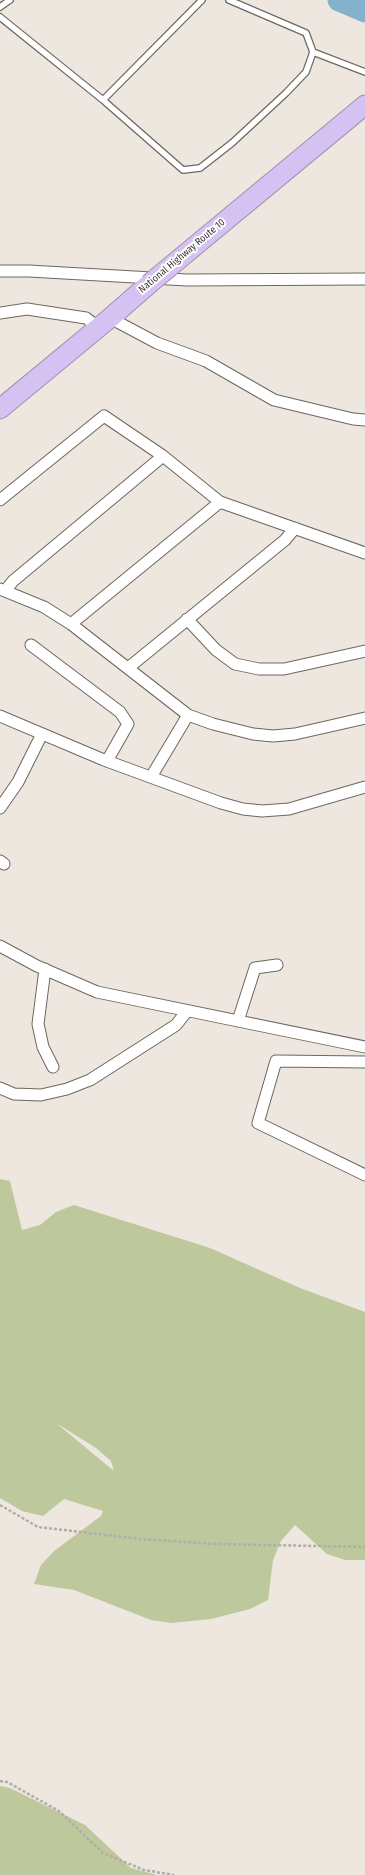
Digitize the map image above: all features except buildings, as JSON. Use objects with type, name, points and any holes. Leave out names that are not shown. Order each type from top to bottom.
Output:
[{"type":"highway","name":"National Highway Route 10","points":[[0,409],[365,105]]},
{"type":"street","points":[[0,271],[29,271],[187,280],[365,279]]},
{"type":"street","points":[[0,313],[27,309],[86,318],[104,323],[206,361],[274,400],[353,419],[365,420]]},
{"type":"street","points":[[0,500],[104,416],[163,456],[220,502],[365,553]]},
{"type":"street","points":[[163,456],[2,590],[44,607],[72,624],[188,715],[213,724],[253,734],[273,736],[295,734],[365,718]]},
{"type":"street","points":[[72,624],[220,502]]},
{"type":"street","points":[[128,668],[285,540],[295,528]]},
{"type":"street","points":[[187,619],[216,650],[235,664],[260,669],[284,669],[365,651]]},
{"type":"street","points":[[31,645],[120,712],[128,724],[107,761]]},
{"type":"street","points":[[151,777],[188,715]]},
{"type":"street","points":[[0,716],[107,761],[221,803],[243,809],[262,811],[289,809],[365,787]]},
{"type":"street","points":[[0,808],[18,782],[42,734]]},
{"type":"street","points":[[0,946],[45,969],[97,992],[365,1047]]},
{"type":"street","points":[[238,1021],[255,968],[277,965]]},
{"type":"street","points":[[45,969],[38,1024],[43,1047],[54,1067]]},
{"type":"street","points":[[0,1088],[14,1094],[41,1095],[68,1089],[85,1082],[176,1025],[187,1011]]},
{"type":"street","points":[[365,1062],[276,1060],[258,1123],[365,1175]]},
{"type":"lane","points":[[0,7],[10,0]]},
{"type":"lane","points":[[103,100],[202,0]]},
{"type":"lane","points":[[0,17],[103,100],[183,170],[200,168],[232,143],[286,93],[306,72],[313,52],[306,33],[229,0]]},
{"type":"lane","points":[[313,52],[365,72]]},
{"type":"path","points":[[0,1505],[38,1527],[141,1539],[216,1544],[365,1547]]},
{"type":"path","points":[[0,1781],[6,1782],[59,1811],[103,1852],[144,1870],[174,1875]]},
{"type":"green space","points":[[0,1179],[10,1181],[22,1230],[40,1225],[56,1212],[74,1205],[210,1248],[300,1288],[365,1312],[365,1560],[345,1560],[327,1554],[295,1525],[281,1541],[273,1560],[268,1600],[250,1609],[211,1619],[171,1623],[151,1620],[74,1590],[34,1584],[41,1565],[54,1551],[101,1516],[103,1511],[64,1499],[43,1516],[22,1511],[0,1498]],"holes":[[[56,1423],[96,1448],[111,1461],[114,1471]]]},
{"type":"green space","points":[[0,1786],[10,1788],[85,1825],[131,1868],[157,1875],[0,1875]]},
{"type":"waterway","points":[[339,0],[365,11]]}]
